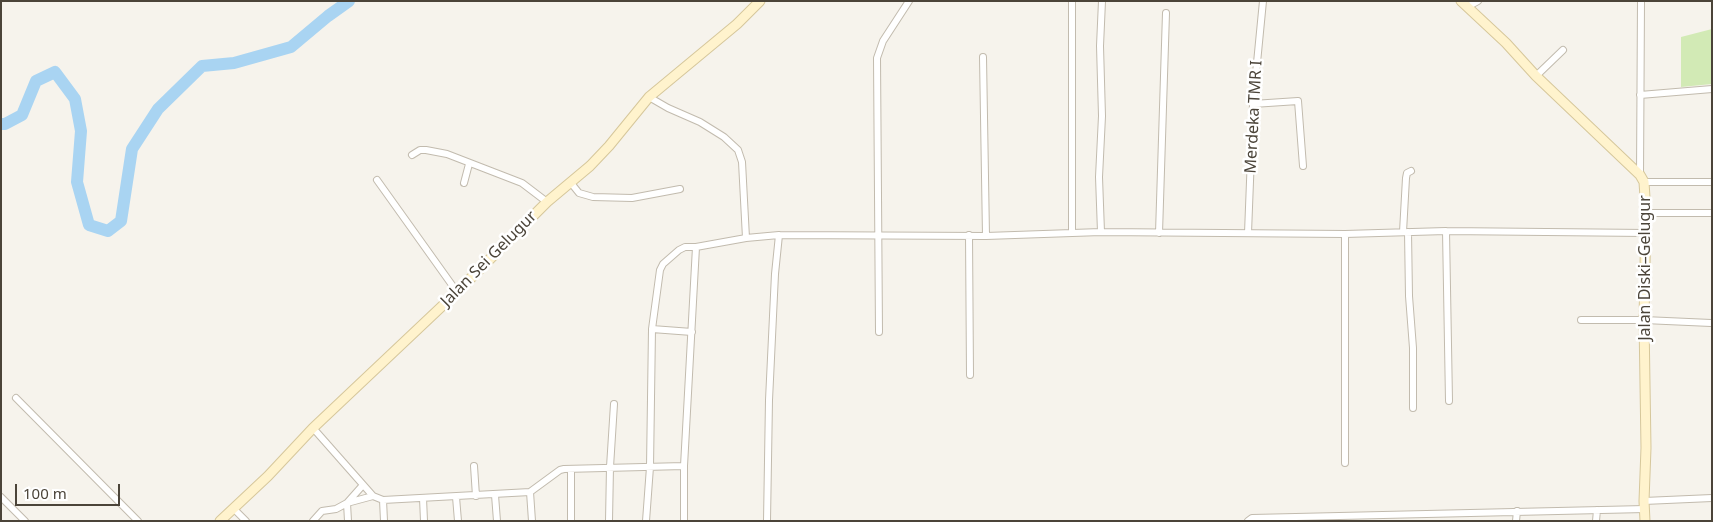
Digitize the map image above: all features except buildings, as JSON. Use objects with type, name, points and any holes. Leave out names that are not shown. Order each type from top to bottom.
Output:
[{"type":"main road","name":"Jalan Sei Gelugur","points":[[220,521],[268,476],[312,428],[458,292],[547,202],[571,183],[609,146],[649,97],[737,24],[760,1]]},
{"type":"main road","name":"Jalan Diski–Gelugur","points":[[1464,4],[1642,178],[1646,213],[1644,320],[1646,521]]},
{"type":"street","points":[[879,332],[877,58],[883,41],[909,1]]},
{"type":"street","points":[[1072,1],[1072,233]]},
{"type":"street","points":[[1101,232],[1099,177],[1102,116],[1100,46],[1102,1]]},
{"type":"street","name":"Merdeka TMR I","points":[[1248,233],[1253,104],[1263,1]]},
{"type":"street","points":[[1464,4],[1478,1]]},
{"type":"street","points":[[1641,1],[1640,95],[1642,178],[1712,182]]},
{"type":"street","points":[[1158,233],[1166,13]]},
{"type":"street","points":[[1536,76],[1563,50]]},
{"type":"street","points":[[983,57],[986,236]]},
{"type":"street","points":[[1640,95],[1712,89]]},
{"type":"street","points":[[649,97],[668,108],[700,122],[724,137],[738,150],[742,162],[746,238]]},
{"type":"street","points":[[1253,104],[1298,101],[1303,166]]},
{"type":"street","points":[[412,155],[420,150],[447,154],[522,183],[547,202]]},
{"type":"street","points":[[464,183],[469,164]]},
{"type":"street","points":[[1411,170],[1407,173],[1406,178],[1405,232],[1413,348],[1413,408]]},
{"type":"street","points":[[377,180],[458,292]]},
{"type":"street","points":[[571,183],[580,193],[593,197],[632,198],[680,189]]},
{"type":"street","points":[[1646,213],[1712,213]]},
{"type":"street","points":[[1446,231],[1449,401]]},
{"type":"street","points":[[646,521],[650,466],[652,329],[660,270],[663,264],[685,247],[696,247],[746,238],[779,236],[986,236],[1101,232],[1345,234],[1446,231],[1646,233]]},
{"type":"street","points":[[1345,234],[1345,462]]},
{"type":"street","points":[[969,235],[970,375]]},
{"type":"street","points":[[767,521],[769,400],[775,274],[779,236]]},
{"type":"street","points":[[684,521],[684,466],[696,247]]},
{"type":"street","points":[[1581,320],[1711,322]]},
{"type":"street","points":[[652,329],[692,332]]},
{"type":"street","points":[[16,398],[138,521]]},
{"type":"street","points":[[609,521],[614,404]]},
{"type":"street","points":[[312,428],[373,496],[383,500],[530,492],[560,470],[684,466]]},
{"type":"street","points":[[474,466],[476,496]]},
{"type":"street","points":[[571,469],[571,521]]},
{"type":"street","points":[[348,521],[347,503],[363,485]]},
{"type":"street","points":[[530,492],[532,521]]},
{"type":"street","points":[[494,495],[497,521]]},
{"type":"street","points":[[313,521],[322,510],[336,509],[347,503],[373,496]]},
{"type":"street","points":[[1,497],[25,521]]},
{"type":"street","points":[[456,497],[458,521]]},
{"type":"street","points":[[423,498],[424,521]]},
{"type":"street","points":[[1248,521],[1252,518],[1597,510],[1712,498]]},
{"type":"street","points":[[383,500],[384,521]]},
{"type":"street","points":[[234,509],[246,521]]},
{"type":"street","points":[[1596,521],[1597,510]]},
{"type":"street","points":[[1516,521],[1517,511]]},
{"type":"green space","points":[[1712,29],[1712,84],[1681,87],[1681,37]]},
{"type":"waterway","points":[[1,124],[5,124],[22,115],[36,81],[55,72],[75,99],[81,131],[77,182],[89,225],[108,231],[121,221],[132,149],[158,109],[202,66],[234,63],[291,47],[349,1]]}]
